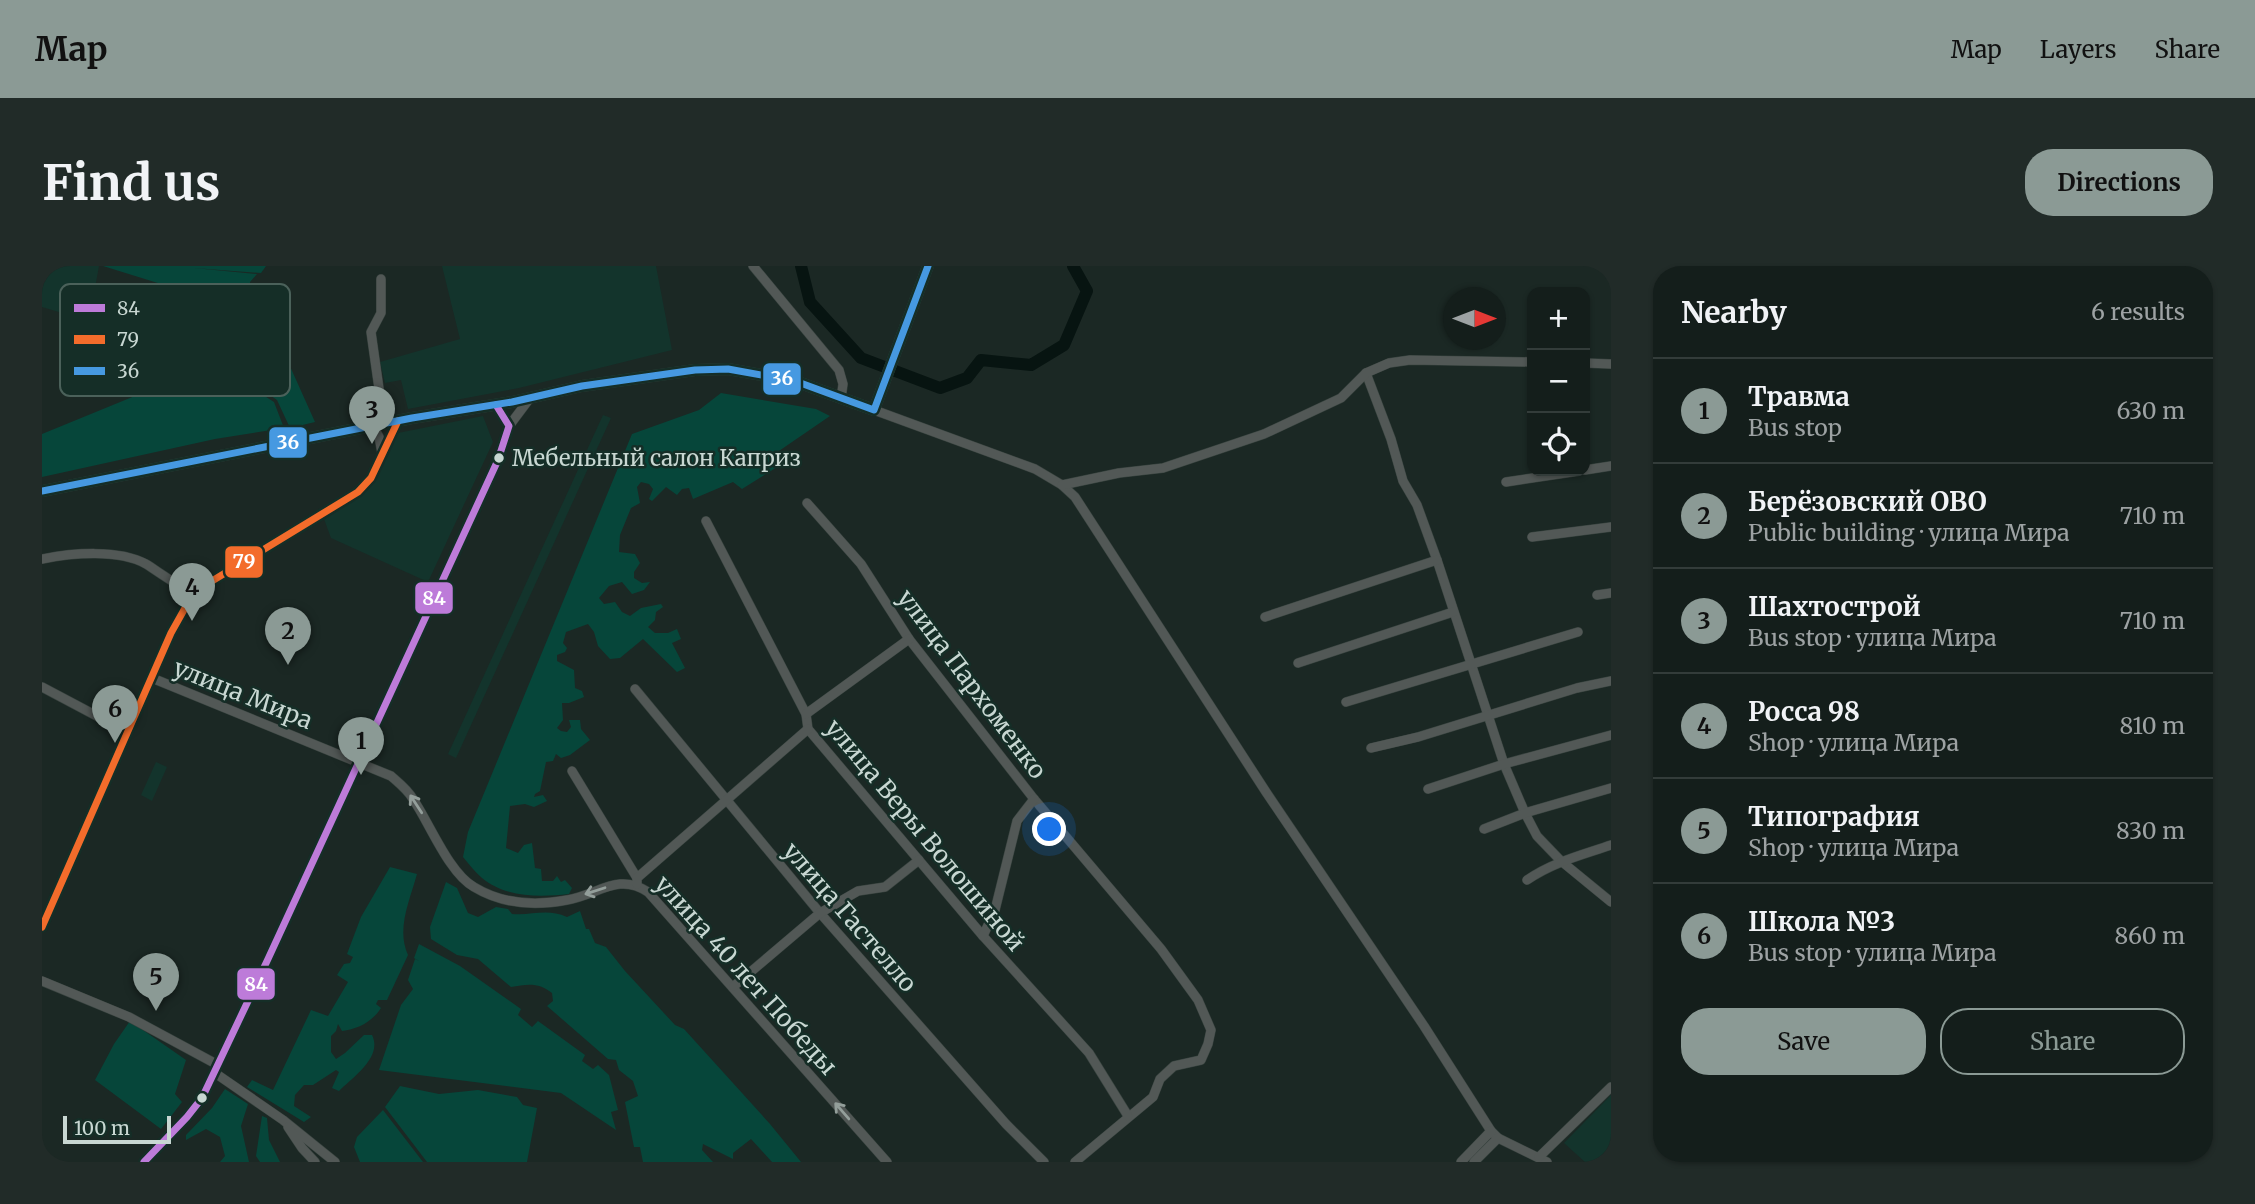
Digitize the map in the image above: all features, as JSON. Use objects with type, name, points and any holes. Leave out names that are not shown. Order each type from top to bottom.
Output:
[{"type":"main road","points":[[42,491],[623,379],[695,370],[728,369],[795,381],[874,410],[928,266]]},
{"type":"street","points":[[752,266],[839,370],[843,384],[841,399]]},
{"type":"street","points":[[381,279],[381,313],[371,332],[382,456]]},
{"type":"street","points":[[1062,485],[1119,473],[1163,468],[1264,434],[1341,398],[1366,373],[1389,363],[1410,360],[1527,362]]},
{"type":"street","points":[[1590,363],[1611,364]]},
{"type":"street","points":[[1366,373],[1391,439],[1403,481],[1417,505],[1437,560],[1504,764],[1525,813],[1537,836],[1561,862],[1611,902]]},
{"type":"street","points":[[144,1162],[202,1098],[498,460],[509,426],[530,398]]},
{"type":"street","points":[[496,405],[509,426]]},
{"type":"street","points":[[874,410],[1035,469],[1062,485],[1075,497],[1266,792],[1495,1135],[1543,1159],[1611,1087]]},
{"type":"street","name":"улица Мира","points":[[42,927],[171,634],[194,592],[358,492],[371,478],[398,421]]},
{"type":"street","points":[[1590,469],[1611,466]]},
{"type":"street","points":[[1506,482],[1546,476]]},
{"type":"street","name":"улица Пархоменко","points":[[807,503],[861,564],[909,639],[1034,799],[1161,949],[1198,1000],[1210,1030],[1208,1044],[1201,1060],[1174,1066],[1160,1079],[1153,1097],[1128,1116]]},
{"type":"street","name":"улица Веры Волошиной","points":[[706,521],[806,714],[808,729],[983,936],[1089,1053],[1128,1116]]},
{"type":"street","points":[[1532,537],[1611,527]]},
{"type":"street","points":[[42,559],[86,554],[113,555],[143,562],[182,588],[194,592]]},
{"type":"street","points":[[1265,617],[1437,560]]},
{"type":"street","points":[[1597,595],[1611,593]]},
{"type":"street","points":[[1298,663],[1453,612]]},
{"type":"street","points":[[1346,702],[1578,632]]},
{"type":"street","points":[[806,714],[909,639]]},
{"type":"street","name":"улица Мира","points":[[152,678],[359,762]]},
{"type":"street","points":[[1371,748],[1418,737],[1577,688],[1611,681]]},
{"type":"street","points":[[42,687],[127,732]]},
{"type":"street","name":"улица Гастелло","points":[[635,690],[820,913],[1006,1124],[1044,1162]]},
{"type":"street","points":[[572,771],[637,881],[808,729]]},
{"type":"street","points":[[1428,789],[1504,764],[1611,735]]},
{"type":"street","name":"улица 40 лет Победы","points":[[359,762],[391,776],[412,796],[456,872],[471,886],[493,897],[518,903],[569,900],[615,884],[637,881],[734,986],[887,1162]]},
{"type":"street","points":[[1484,829],[1525,813],[1611,788]]},
{"type":"street","points":[[983,936],[995,910],[1017,821],[1034,799]]},
{"type":"street","points":[[1527,880],[1541,870],[1611,845]]},
{"type":"street","points":[[734,986],[820,913],[858,891],[886,887],[919,860]]},
{"type":"street","points":[[42,981],[129,1017],[216,1069],[335,1162]]},
{"type":"street","points":[[1075,1162],[1128,1116]]},
{"type":"street","points":[[283,1119],[302,1148],[316,1162]]},
{"type":"street","points":[[1461,1162],[1495,1135]]},
{"type":"street","points":[[1474,1162],[1495,1135]]},
{"type":"street","points":[[316,1145],[316,1162]]},
{"type":"shaded area","points":[[42,266],[99,266],[96,284],[60,284],[60,312],[42,307]]},
{"type":"shaded area","points":[[103,266],[266,266],[261,273],[194,268],[257,274],[250,284],[161,284]]},
{"type":"shaded area","points":[[442,266],[656,266],[672,350],[519,388],[408,409],[401,380],[385,383],[380,362],[460,339]]},
{"type":"shaded area","points":[[290,366],[315,422],[290,428],[277,400],[271,396],[290,396]]},
{"type":"shaded area","points":[[721,393],[816,409],[830,416],[776,453],[782,464],[742,489],[733,482],[693,499],[689,488],[682,489],[677,495],[666,487],[652,501],[649,499],[653,489],[649,484],[641,482],[637,487],[640,503],[631,508],[620,535],[619,552],[635,554],[640,563],[634,572],[634,578],[642,583],[650,582],[644,590],[632,594],[622,582],[609,586],[599,598],[604,604],[615,602],[622,612],[630,616],[641,608],[661,604],[663,607],[656,612],[655,620],[648,627],[655,633],[668,633],[677,629],[681,639],[672,643],[685,668],[677,672],[643,639],[620,658],[610,659],[598,646],[594,632],[588,624],[566,632],[563,643],[567,648],[565,652],[557,655],[557,661],[574,670],[575,688],[582,691],[584,697],[562,703],[563,720],[557,728],[567,732],[571,727],[569,720],[580,720],[581,729],[590,740],[570,755],[561,758],[556,754],[553,761],[546,762],[540,791],[534,797],[543,795],[547,801],[534,807],[525,804],[510,806],[506,848],[518,853],[524,845],[532,843],[535,868],[541,869],[542,881],[553,881],[557,876],[561,882],[565,880],[572,888],[569,894],[547,896],[512,893],[491,885],[474,871],[463,857],[468,832],[632,434],[699,410]]},
{"type":"shaded area","points":[[135,396],[265,396],[274,402],[284,428],[215,439],[42,477],[42,434]]},
{"type":"shaded area","points":[[603,415],[611,418],[456,758],[448,754]]},
{"type":"shaded area","points":[[483,416],[493,442],[428,582],[331,538],[324,519],[359,495],[374,480],[388,455],[393,434]]},
{"type":"shaded area","points":[[156,762],[167,767],[152,801],[141,795]]},
{"type":"shaded area","points":[[390,867],[417,874],[404,925],[403,935],[408,955],[387,1000],[378,1000],[376,1004],[381,1008],[373,1017],[359,1027],[348,1030],[342,1031],[338,1024],[331,1036],[331,1052],[336,1059],[364,1035],[372,1035],[373,1051],[365,1066],[339,1091],[332,1088],[339,1072],[336,1070],[313,1085],[304,1085],[295,1095],[294,1106],[311,1117],[304,1122],[247,1087],[252,1080],[273,1090],[311,1010],[328,1016],[348,982],[337,975],[353,957],[347,954],[361,917]]},
{"type":"shaded area","points":[[446,882],[457,888],[468,913],[478,917],[496,907],[508,909],[512,914],[546,913],[567,917],[580,911],[586,929],[589,929],[595,943],[606,947],[675,1025],[684,1029],[801,1162],[772,1162],[751,1139],[733,1153],[733,1159],[703,1144],[702,1150],[713,1162],[643,1162],[640,1147],[634,1147],[625,1102],[638,1096],[633,1081],[619,1070],[616,1060],[608,1059],[547,1006],[553,1001],[552,993],[547,989],[533,985],[511,987],[478,959],[457,955],[431,939],[430,927]]},
{"type":"shaded area","points":[[419,944],[460,966],[521,1009],[518,1015],[532,1027],[538,1021],[585,1055],[582,1061],[593,1069],[598,1065],[609,1075],[618,1110],[611,1112],[616,1130],[561,1093],[379,1070],[401,1005],[413,989],[408,980],[415,959],[419,961],[414,958]]},
{"type":"shaded area","points":[[130,1021],[186,1060],[175,1094],[182,1102],[161,1129],[95,1080]]},
{"type":"shaded area","points":[[400,1086],[439,1094],[478,1090],[517,1097],[523,1105],[537,1108],[527,1162],[427,1162],[385,1107]]},
{"type":"shaded area","points":[[225,1089],[248,1104],[241,1126],[249,1162],[220,1162],[225,1156],[220,1137],[206,1129],[186,1140],[186,1135],[212,1108]]},
{"type":"shaded area","points":[[1611,1095],[1611,1162],[1585,1162],[1564,1143]]},
{"type":"shaded area","points":[[383,1110],[423,1162],[360,1162],[354,1147],[357,1137]]},
{"type":"shaded area","points":[[262,1116],[267,1118],[269,1140],[280,1162],[260,1162],[256,1156]]},
{"type":"waterway","points":[[801,266],[810,302],[861,358],[940,388],[967,378],[981,360],[1031,365],[1064,345],[1087,291],[1073,266]]},
{"type":"transit line","name":"36","points":[[42,491],[412,418],[512,402],[582,386],[695,370],[728,369],[795,381],[874,410],[928,266]]},
{"type":"transit line","name":"84","points":[[144,1162],[202,1098],[268,959],[498,460],[509,426],[496,405]]},
{"type":"transit line","name":"79","points":[[42,927],[171,633],[194,592],[358,492],[371,478],[398,421]]},
{"type":"place","name":"Шахтострой","points":[[372,444]]},
{"type":"place","name":"Мебельный салон Каприз","points":[[499,458]]},
{"type":"place","name":"Росса 98","points":[[192,621]]},
{"type":"place","name":"Берёзовский ОВО","points":[[288,665]]},
{"type":"place","name":"Школа №3","points":[[115,743]]},
{"type":"place","name":"Травма","points":[[361,775]]},
{"type":"place","name":"Типография","points":[[156,1011]]}]
